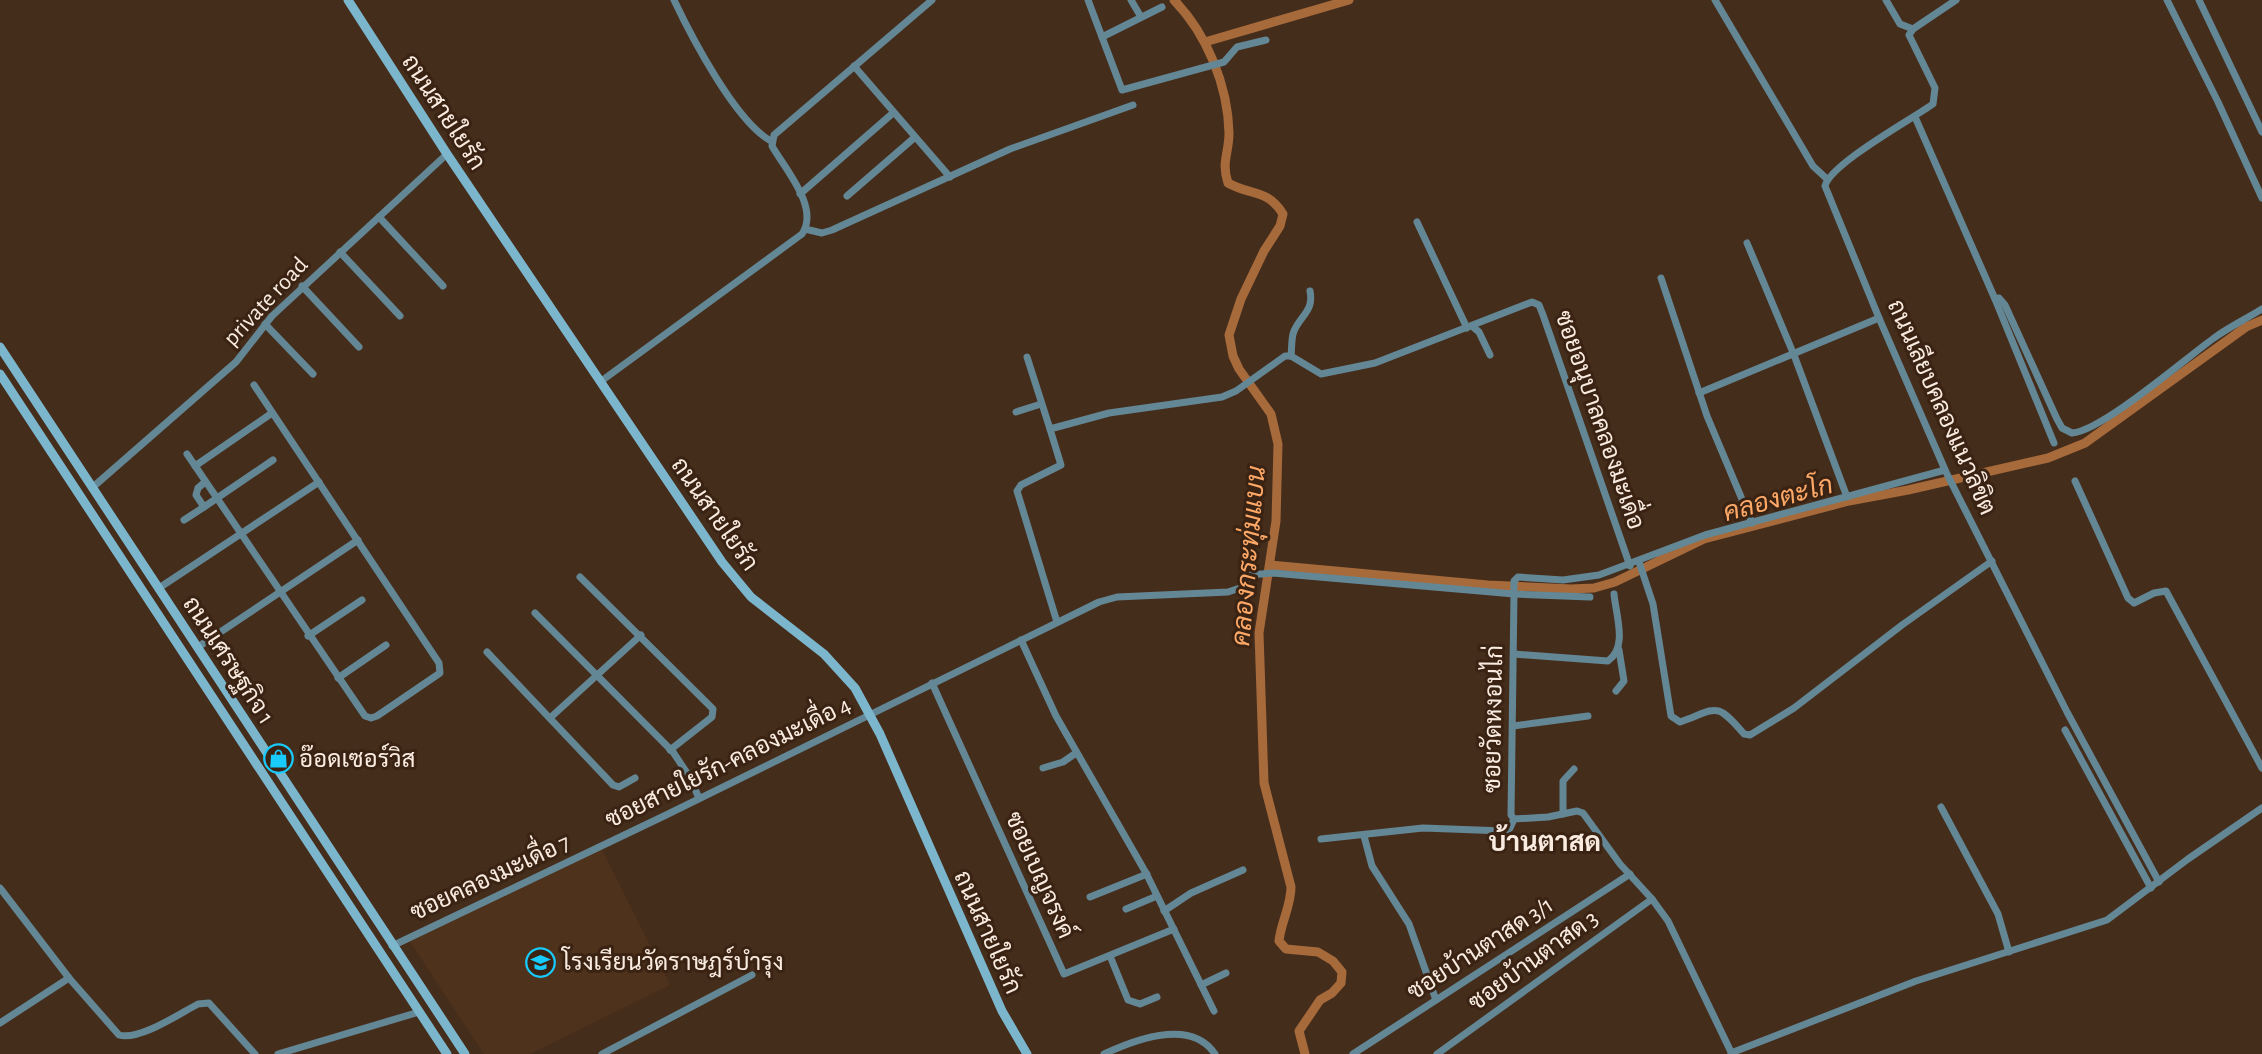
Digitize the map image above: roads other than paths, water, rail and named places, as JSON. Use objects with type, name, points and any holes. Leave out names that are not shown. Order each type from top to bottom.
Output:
[{"type":"main road","name":"ถนนสายใยรัก","points":[[348,0],[447,154],[736,580],[764,608],[824,654],[855,688],[869,714],[1002,1011],[1027,1054]]},
{"type":"main road","name":"ถนนเศรษฐกิจ 1","points":[[0,347],[465,1054]]},
{"type":"main road","name":"ถนนเศรษฐกิจ 1","points":[[0,374],[447,1054]]},
{"type":"main road","points":[[317,859],[329,850]]},
{"type":"street","points":[[600,382],[805,229],[807,211],[771,141],[751,127],[738,109],[674,0]]},
{"type":"street","points":[[1088,0],[1122,90],[1224,62],[1237,47],[1266,40]]},
{"type":"street","points":[[1131,0],[1141,17]]},
{"type":"street","points":[[1715,0],[1813,166],[1827,179],[1851,158],[1934,104],[1935,88],[1910,35],[1913,28],[1956,0]]},
{"type":"street","points":[[1886,0],[1900,24],[1913,28]]},
{"type":"street","points":[[2167,0],[2218,102],[2262,198]]},
{"type":"street","points":[[2199,0],[2262,132]]},
{"type":"street","points":[[771,141],[774,135],[929,1]]},
{"type":"street","points":[[1102,37],[1162,7]]},
{"type":"street","points":[[854,66],[950,177]]},
{"type":"street","points":[[805,229],[822,233],[832,230],[1010,149],[1133,105]]},
{"type":"street","points":[[800,194],[893,113]]},
{"type":"street","points":[[1915,117],[1995,299],[2054,443]]},
{"type":"street","points":[[847,196],[914,138]]},
{"type":"street","name":"private road","points":[[93,487],[237,362],[265,324],[302,286],[447,154]]},
{"type":"street","name":"ถนนเลียบคลองแนวลิขิต","points":[[1827,179],[1825,186],[1879,318],[1946,471],[2032,645],[2159,882]]},
{"type":"street","points":[[379,217],[443,286]]},
{"type":"street","points":[[1417,222],[1469,327],[1479,332],[1490,355]]},
{"type":"street","points":[[1747,243],[1794,355],[1847,497]]},
{"type":"street","points":[[340,252],[400,316]]},
{"type":"street","points":[[1661,278],[1699,393],[1752,523]]},
{"type":"street","points":[[302,286],[359,347]]},
{"type":"street","points":[[1050,429],[1109,413],[1205,401],[1236,391],[1280,358],[1291,356],[1294,330],[1308,313],[1312,300],[1310,291]]},
{"type":"street","points":[[1995,299],[1999,298],[2005,305],[2062,428],[2072,433],[2098,422],[2156,384],[2216,336],[2262,309]]},
{"type":"street","name":"ซอยอนุบาลคลองมะเดื่อ","points":[[1291,356],[1321,374],[1336,372],[1375,363],[1527,303],[1539,305],[1630,566]]},
{"type":"street","points":[[1699,393],[1879,318]]},
{"type":"street","points":[[265,324],[313,374]]},
{"type":"street","points":[[1027,357],[1061,465],[1021,485],[1017,491],[1057,622]]},
{"type":"street","points":[[187,454],[364,716],[371,718],[441,669],[254,385]]},
{"type":"street","points":[[1016,412],[1041,404]]},
{"type":"street","points":[[195,466],[272,413]]},
{"type":"street","points":[[184,520],[273,460]]},
{"type":"street","points":[[1630,566],[1705,535],[1946,471]]},
{"type":"street","points":[[2075,481],[2128,598],[2134,603],[2154,593],[2166,591],[2262,768]]},
{"type":"street","points":[[204,507],[196,495],[198,488],[205,482]]},
{"type":"street","points":[[159,588],[319,482]]},
{"type":"street","points":[[198,647],[278,591],[358,540]]},
{"type":"street","points":[[1640,563],[1653,604],[1671,716],[1680,722],[1708,709],[1721,711],[1744,734],[1750,735],[1794,708],[1902,625],[1992,561]]},
{"type":"street","name":"ซอยวัดหงอนไก่","points":[[1630,566],[1599,575],[1563,580],[1518,578],[1514,581],[1511,815],[1514,819],[1582,813],[1652,898],[1678,940],[1732,1053]]},
{"type":"street","name":"ซอยสายใยรัก-คลองมะเดื่อ 4","points":[[604,844],[1057,622],[1099,602],[1117,597],[1228,592],[1240,588],[1251,575],[1258,573],[1514,592]]},
{"type":"street","points":[[580,577],[641,635],[713,709],[712,717],[670,750]]},
{"type":"street","points":[[1514,592],[1590,597]]},
{"type":"street","points":[[1614,594],[1624,681],[1616,691]]},
{"type":"street","points":[[308,636],[362,600]]},
{"type":"street","points":[[535,613],[670,750],[689,776],[699,798]]},
{"type":"street","points":[[550,718],[641,635]]},
{"type":"street","points":[[1021,640],[1076,753],[1147,874],[1214,1011]]},
{"type":"street","points":[[338,678],[386,645]]},
{"type":"street","points":[[1514,654],[1608,661],[1619,650]]},
{"type":"street","points":[[487,652],[613,785],[619,787],[635,778]]},
{"type":"street","name":"ซอยเบญจรงค์","points":[[932,683],[1062,973],[1066,974],[1174,929]]},
{"type":"street","points":[[1513,726],[1588,716]]},
{"type":"street","points":[[2065,730],[2151,888]]},
{"type":"street","points":[[1043,768],[1063,762],[1076,753]]},
{"type":"street","points":[[2086,771],[2096,765]]},
{"type":"street","points":[[1563,814],[1563,781],[1574,770]]},
{"type":"street","points":[[1941,807],[1998,914],[2009,952]]},
{"type":"street","points":[[1732,1053],[1916,981],[2107,920],[2262,808]]},
{"type":"street","points":[[1321,839],[1422,828],[1504,831],[1510,828],[1514,819]]},
{"type":"street","points":[[1364,836],[1372,866],[1409,924],[1436,1000]]},
{"type":"street","name":"ซอยคลองมะเดื่อ 7","points":[[392,946],[604,844]]},
{"type":"street","points":[[1164,911],[1191,892],[1243,870]]},
{"type":"street","points":[[1090,897],[1147,874]]},
{"type":"street","name":"ซอยบ้านตาสด 3/1","points":[[1353,1054],[1630,874]]},
{"type":"street","points":[[0,888],[69,978],[119,1035],[129,1037],[140,1034],[198,1004],[209,1002],[255,1054]]},
{"type":"street","points":[[1126,909],[1157,896]]},
{"type":"street","name":"ซอยบ้านตาสด 3","points":[[1437,1054],[1652,898]]},
{"type":"street","points":[[1110,956],[1128,1000],[1140,1004],[1157,997]]},
{"type":"street","points":[[1202,985],[1226,973]]},
{"type":"street","points":[[602,1054],[752,975]]},
{"type":"street","points":[[0,1023],[69,978]]},
{"type":"street","points":[[278,1054],[419,1012]]},
{"type":"street","points":[[1104,1054],[1146,1038],[1182,1034],[1207,1043],[1215,1054]]},
{"type":"waterway","name":"คลองกระทุ่มแบน","points":[[1174,0],[1206,45],[1220,79],[1228,115],[1229,140],[1225,163],[1228,183],[1271,200],[1283,214],[1280,226],[1264,251],[1241,299],[1229,335],[1233,356],[1239,369],[1271,414],[1278,444],[1276,521],[1259,633],[1264,783],[1291,887],[1279,941],[1286,949],[1318,952],[1333,961],[1342,972],[1341,983],[1332,993],[1320,1000],[1299,1031],[1305,1054]]},
{"type":"waterway","points":[[1205,42],[1349,0]]},
{"type":"waterway","name":"คลองตะโก","points":[[1270,565],[1488,585],[1594,588],[1615,582],[1704,539],[1849,501],[2048,458],[2085,443],[2246,327],[2262,320]]},
{"type":"place","name":"อ๊อดเซอร์วิส","points":[[278,759]]},
{"type":"place","name":"โรงเรียนวัดราษฎร์บํารุง","points":[[541,962]]},
{"type":"district","name":"บ้านตาสด","points":[[1545,842]]}]
